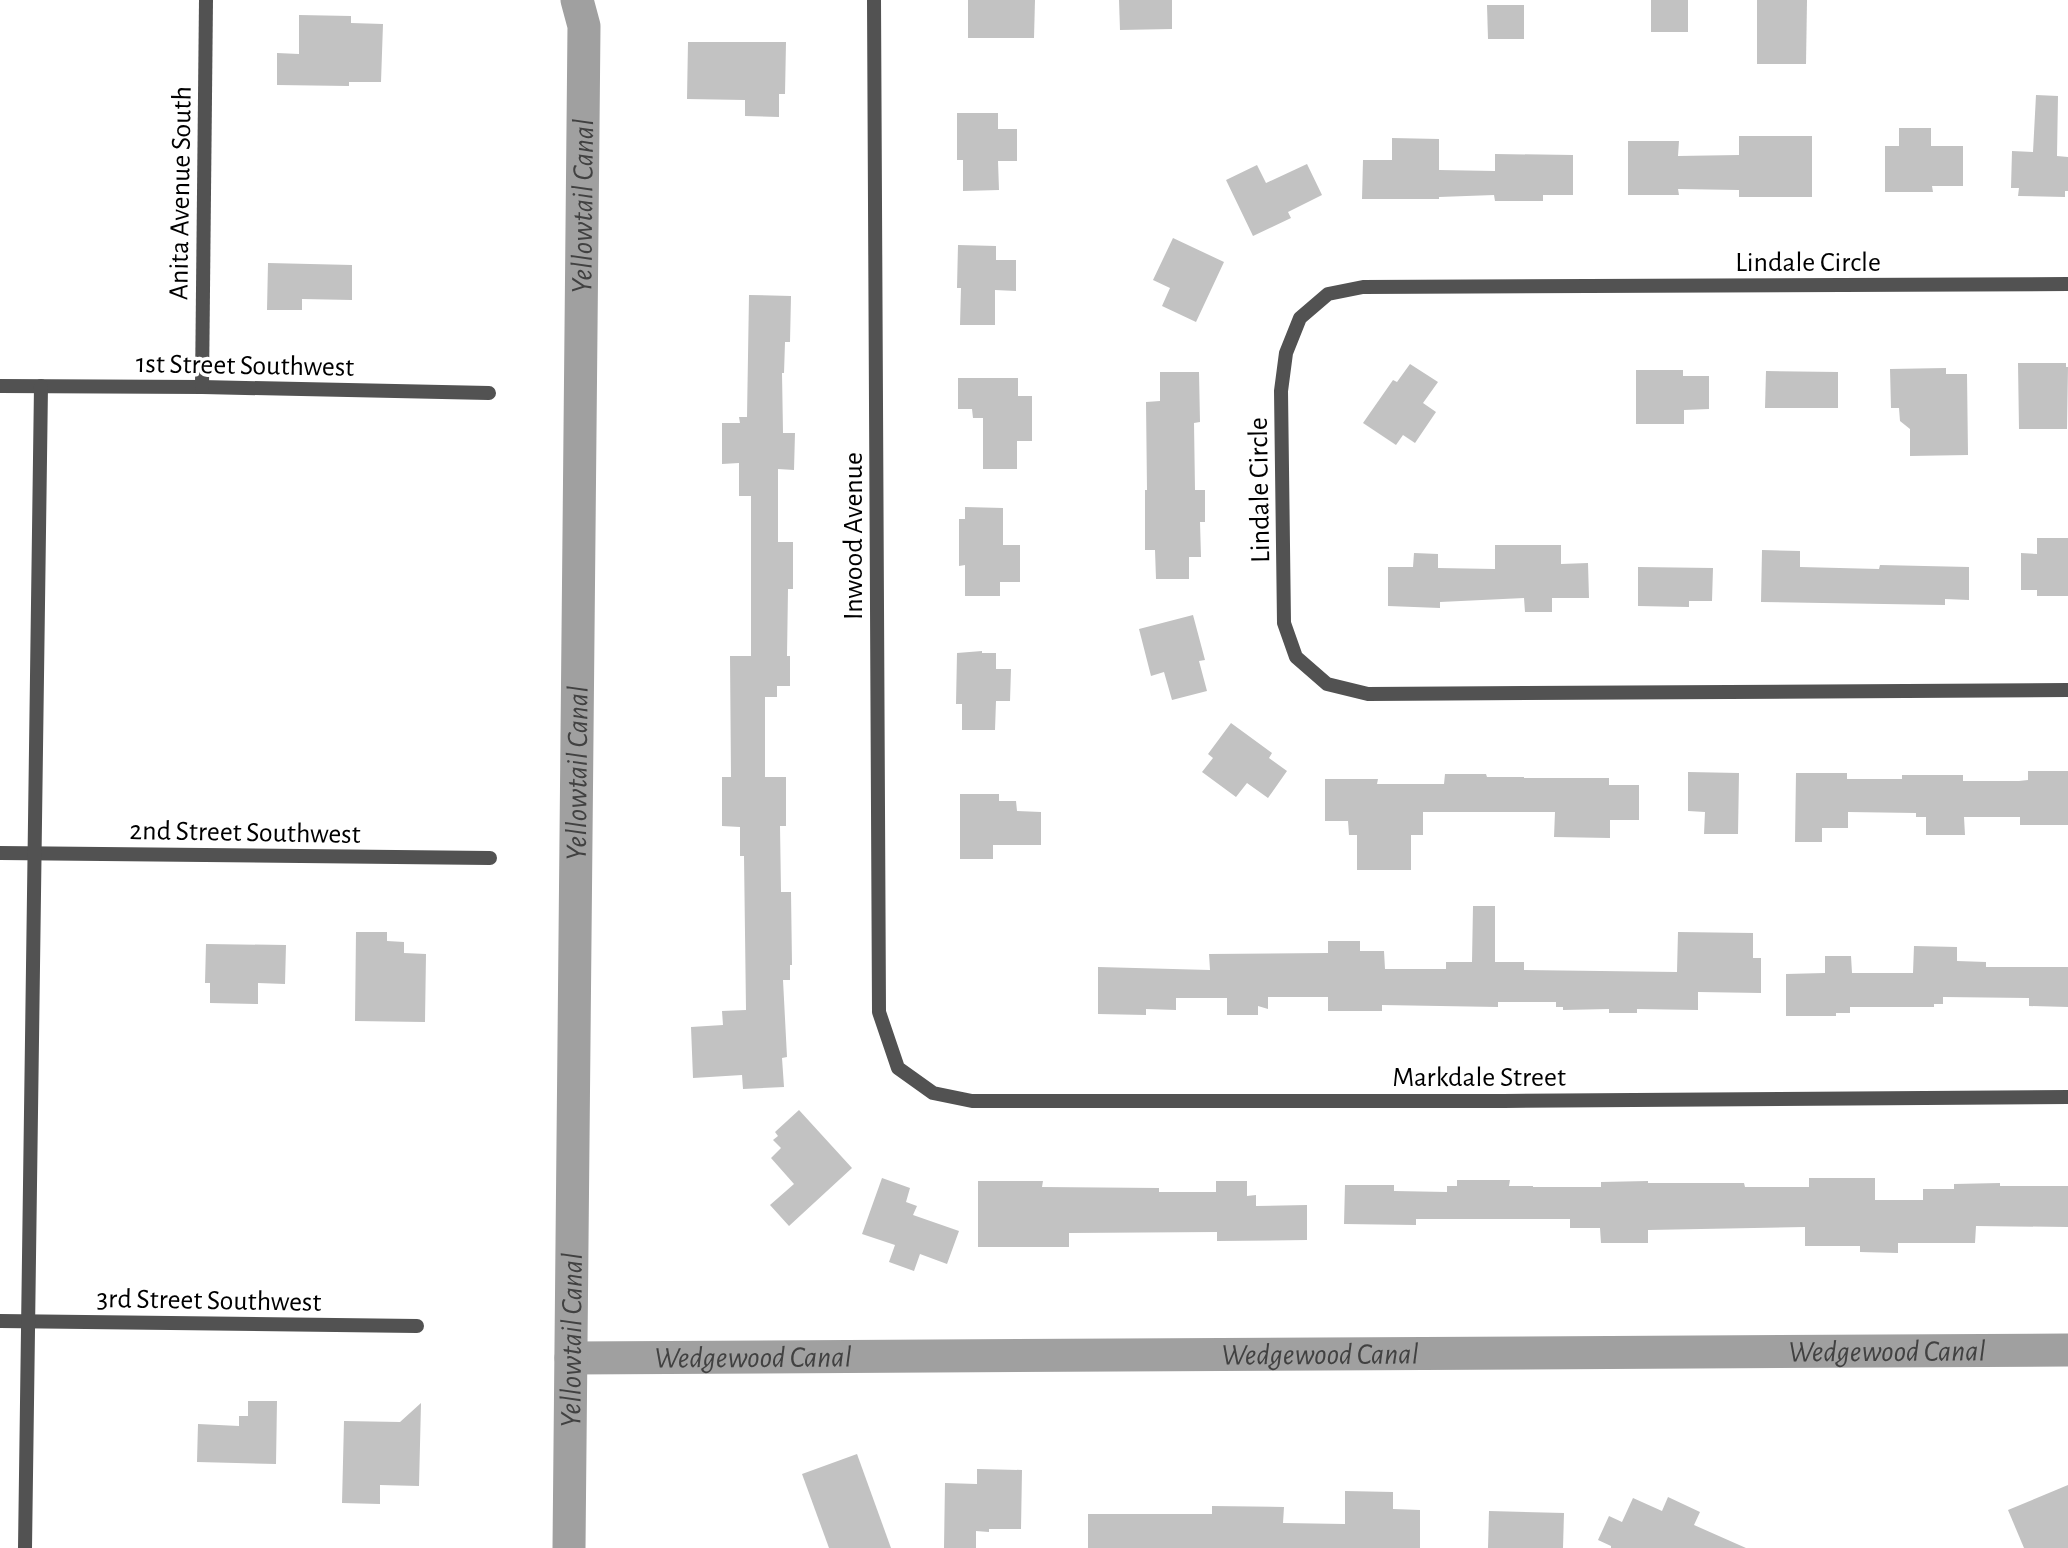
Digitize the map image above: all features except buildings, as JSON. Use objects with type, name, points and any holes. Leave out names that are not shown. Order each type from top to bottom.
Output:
[{"type":"street","name":"Anita Avenue South","points":[[202,387],[206,0]]},
{"type":"street","name":"Inwood Avenue","points":[[874,0],[879,1012],[898,1068]]},
{"type":"street","name":"Lindale Circle","points":[[2068,284],[1363,287],[1328,293],[1300,318],[1286,353],[1281,391],[1284,623],[1296,657],[1327,684],[1368,694],[2068,690]]},
{"type":"street","name":"1st Street Southwest","points":[[0,386],[489,393]]},
{"type":"street","points":[[25,1548],[41,386]]},
{"type":"street","name":"2nd Street Southwest","points":[[0,853],[490,858]]},
{"type":"street","name":"Markdale Street","points":[[898,1068],[933,1093],[972,1101],[2068,1097]]},
{"type":"street","name":"3rd Street Southwest","points":[[0,1321],[417,1326]]},
{"type":"waterway","name":"Yellowtail Canal","points":[[569,1548],[584,26],[577,0]]},
{"type":"waterway","name":"Wedgewood Canal","points":[[571,1358],[2068,1350]]}]
